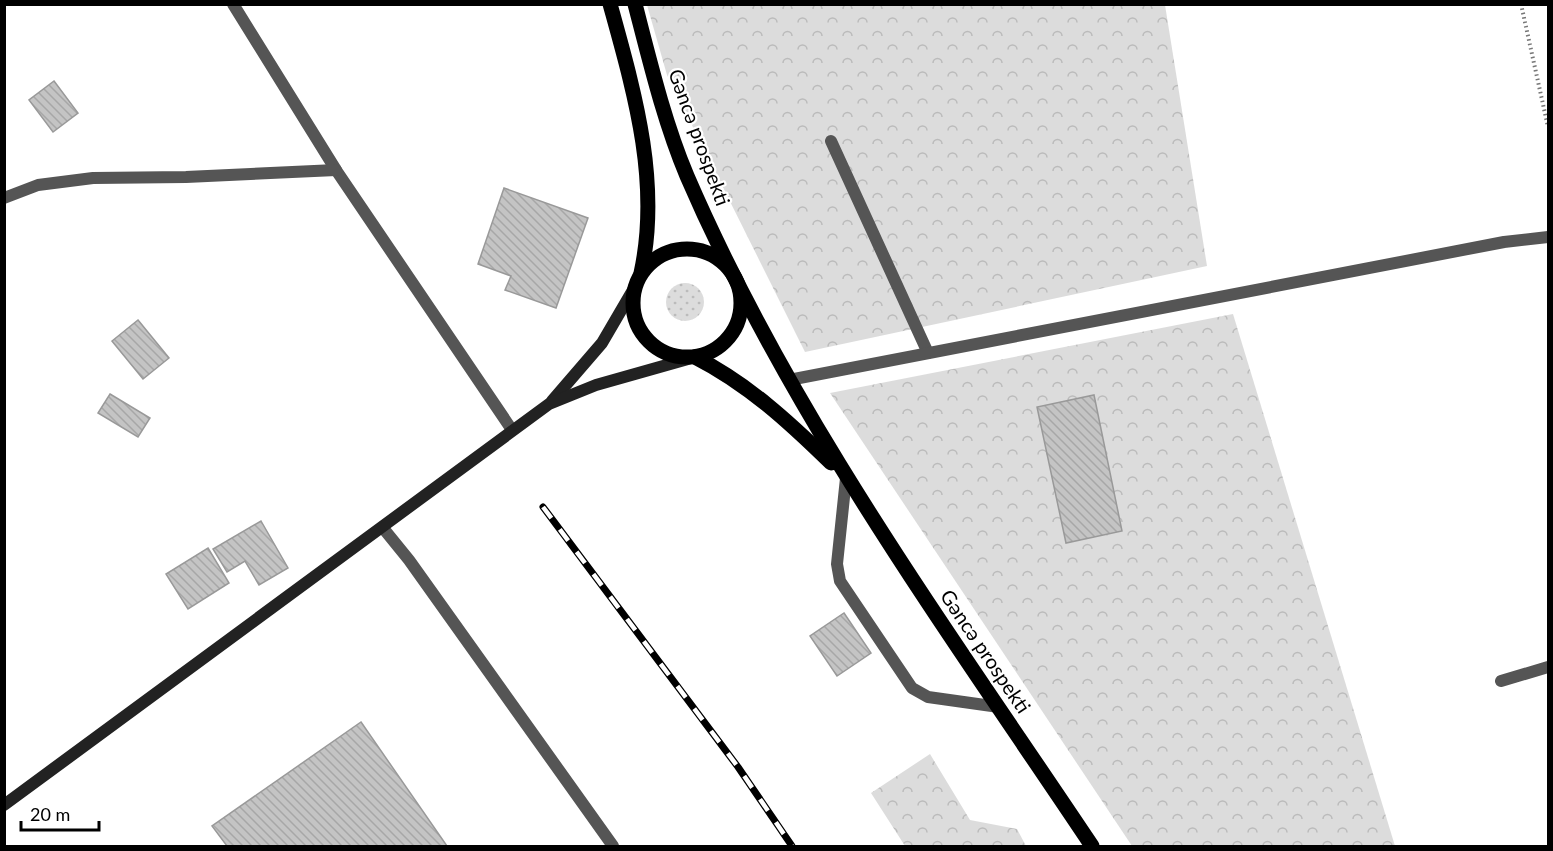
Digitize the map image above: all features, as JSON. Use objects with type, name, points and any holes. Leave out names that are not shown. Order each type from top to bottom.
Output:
[{"type":"main road","points":[[610,4],[642,133],[648,223],[640,278],[634,294],[633,310],[638,327],[648,341],[661,351],[678,357],[695,357],[735,380],[770,405],[846,478]]},
{"type":"main road","name":"Gəncə prospekti","points":[[635,4],[656,85],[687,174],[736,280]]},
{"type":"main road","points":[[549,404],[602,343],[640,278],[657,259],[680,249],[697,250],[713,255],[727,266],[846,478]]},
{"type":"main road","points":[[5,803],[383,528],[549,404],[596,385],[711,352],[725,343],[735,329],[741,313],[741,296],[736,280]]},
{"type":"main road","name":"Gəncə prospekti","points":[[846,478],[1092,846]]},
{"type":"street","points":[[233,4],[336,170],[512,430]]},
{"type":"street","points":[[831,141],[928,353]]},
{"type":"street","points":[[4,198],[38,185],[93,178],[186,177],[336,170]]},
{"type":"street","points":[[789,380],[1504,242],[1548,237]]},
{"type":"street","points":[[846,478],[837,564],[840,581],[912,688],[928,697],[999,707]]},
{"type":"street","points":[[383,528],[409,560],[613,846]]},
{"type":"street","points":[[1501,681],[1548,667]]},
{"type":"path","points":[[1521,4],[1548,127]]},
{"type":"green space","points":[[647,5],[1165,5],[1207,266],[805,352],[667,75]]},
{"type":"green space","points":[[685,283],[699,288],[704,302],[699,316],[685,321],[671,316],[666,302],[671,288]]},
{"type":"green space","points":[[1233,314],[1395,846],[1132,846],[830,393]]},
{"type":"green space","points":[[930,754],[970,820],[1017,829],[1026,846],[905,846],[871,793]]},
{"type":"building","points":[[54,81],[78,113],[53,132],[29,100]]},
{"type":"building","points":[[504,188],[588,218],[556,308],[505,290],[511,276],[478,264]]},
{"type":"building","points":[[138,320],[169,358],[143,379],[112,341]]},
{"type":"building","points":[[110,394],[150,418],[138,437],[98,413]]},
{"type":"building","points":[[1094,395],[1122,531],[1066,543],[1037,407]]},
{"type":"building","points":[[261,521],[288,568],[259,585],[245,561],[227,572],[213,549]]},
{"type":"building","points":[[208,548],[229,583],[188,609],[166,574]]},
{"type":"building","points":[[844,613],[871,653],[837,676],[810,636]]},
{"type":"building","points":[[361,722],[447,846],[227,846],[212,826]]},
{"type":"railway","points":[[543,507],[738,767],[792,846]]}]
